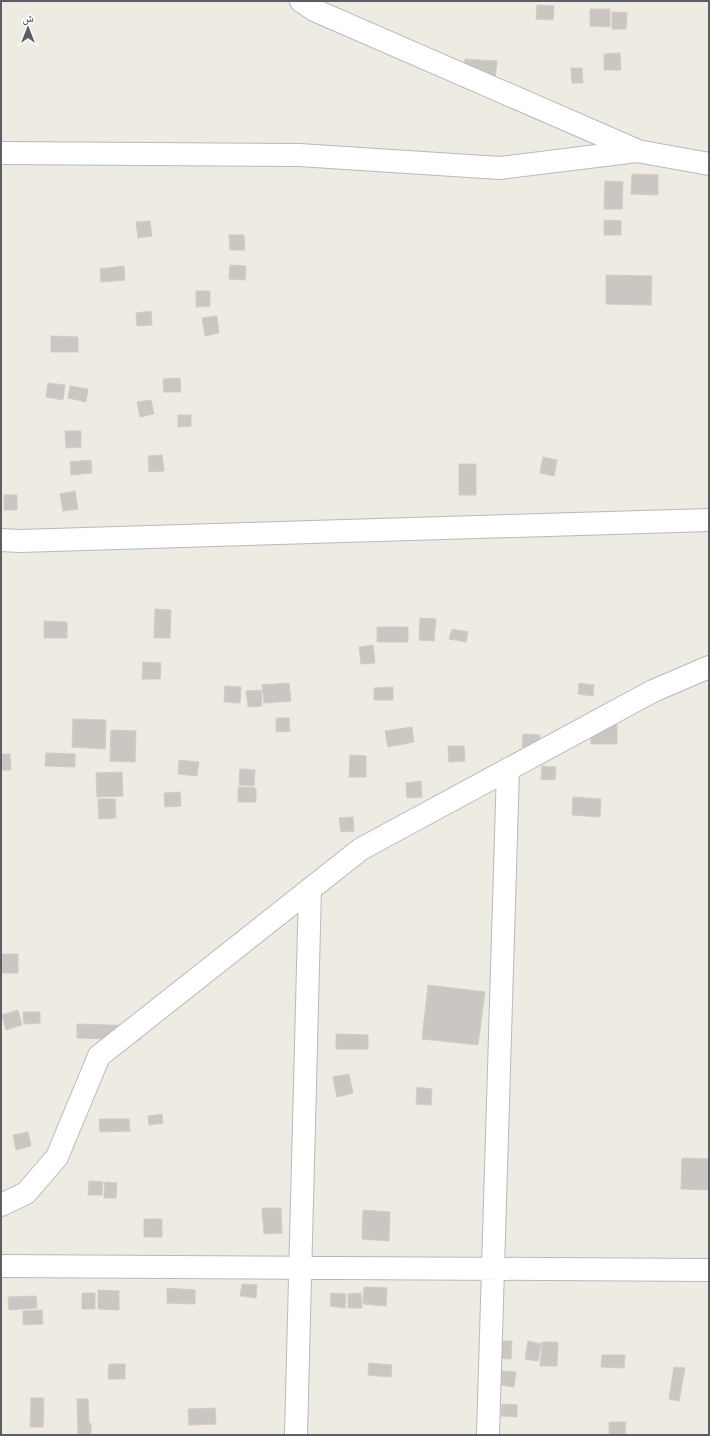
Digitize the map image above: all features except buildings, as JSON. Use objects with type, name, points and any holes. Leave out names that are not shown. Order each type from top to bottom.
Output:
[{"type":"street","points":[[301,1],[314,10],[637,151],[709,164]]},
{"type":"street","points":[[1,153],[299,155],[500,168],[637,151]]},
{"type":"street","points":[[1,540],[20,541],[709,520]]},
{"type":"street","points":[[1,1205],[26,1193],[57,1156],[99,1056],[360,849],[653,691],[709,667]]},
{"type":"street","points":[[488,1435],[508,769]]},
{"type":"street","points":[[296,1435],[310,889]]},
{"type":"street","points":[[1,1266],[709,1270]]}]
